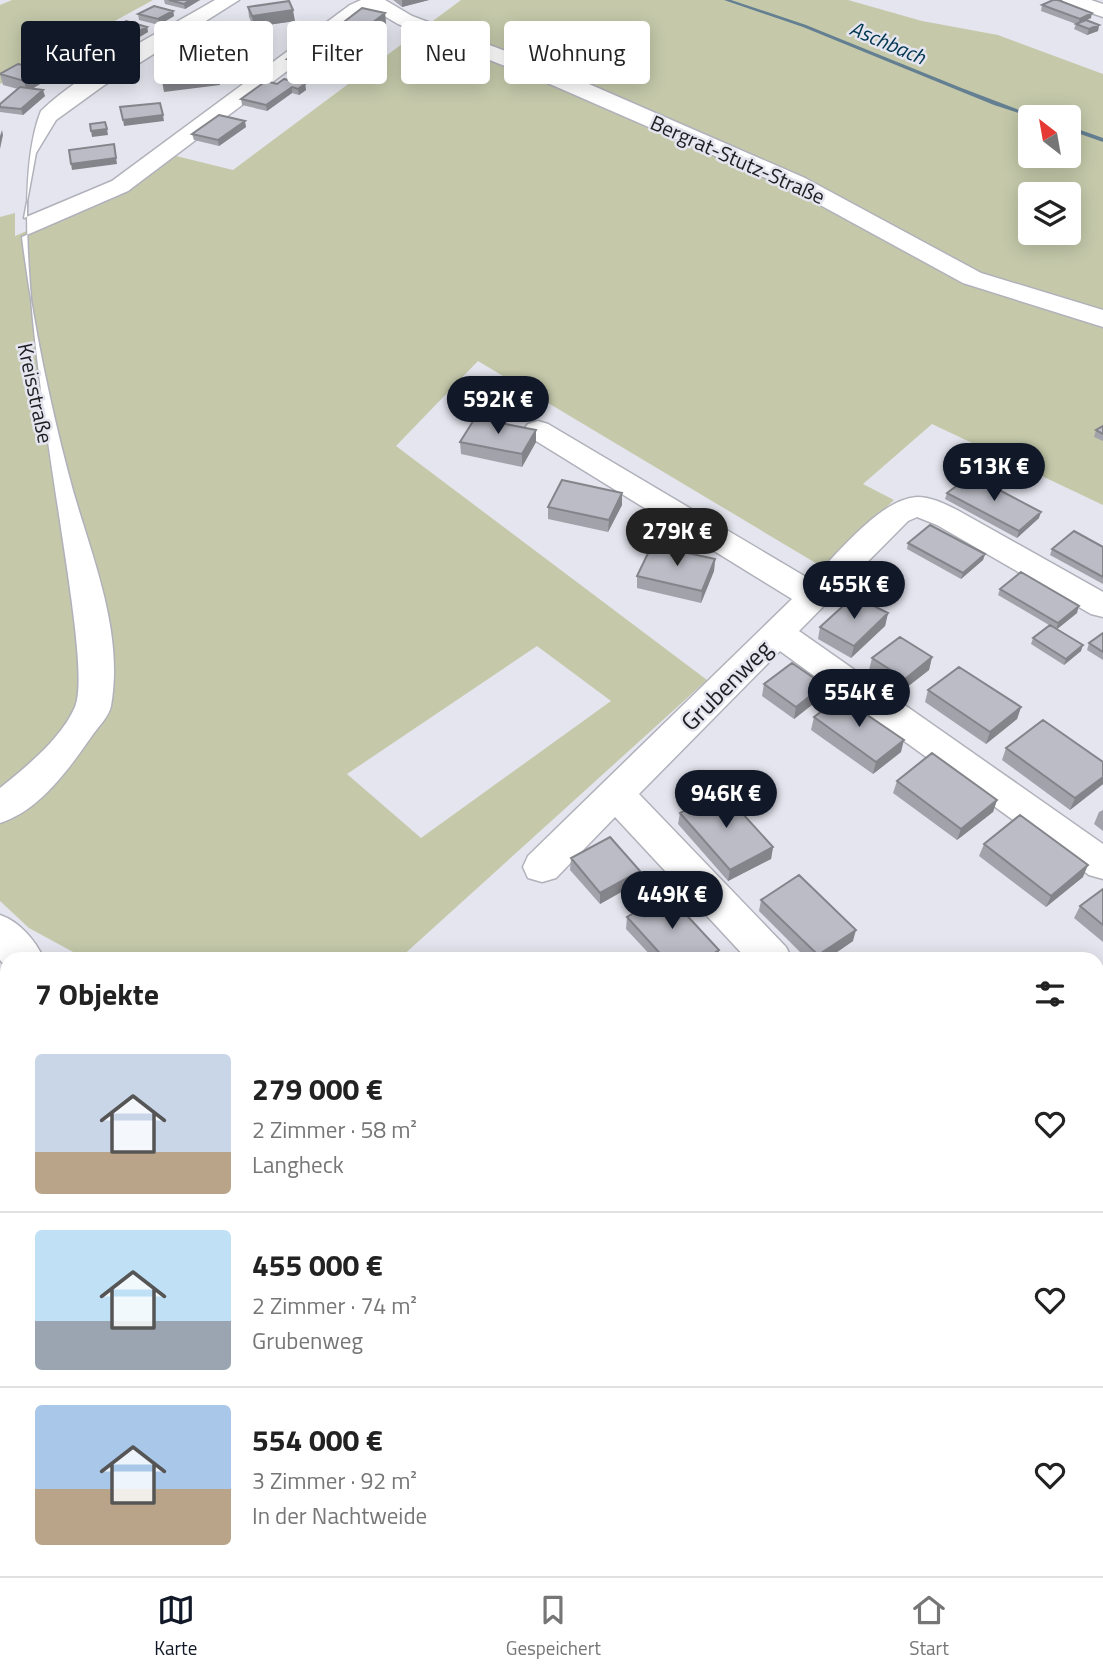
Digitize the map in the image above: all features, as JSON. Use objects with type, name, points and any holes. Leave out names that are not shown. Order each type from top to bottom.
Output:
[{"type":"street","name":"Kreisstraße","points":[[0,809],[50,768],[93,708],[95,654],[87,589],[53,473],[18,314],[6,204],[24,153],[33,135],[48,116],[95,81],[229,0]]},
{"type":"street","points":[[1072,0],[1103,11]]},
{"type":"street","points":[[9,234],[120,186],[357,9],[373,1]]},
{"type":"street","name":"Bergrat-Stutz-Straße","points":[[373,1],[405,20],[551,76],[797,183],[972,278],[1103,319]]},
{"type":"street","points":[[538,430],[814,597]]},
{"type":"street","name":"Grubenweg","points":[[541,867],[617,795],[897,514],[913,506],[929,509],[948,518],[1103,606]]},
{"type":"street","points":[[778,633],[1103,864]]},
{"type":"street","points":[[617,795],[765,952]]},
{"type":"street","points":[[0,932],[18,952]]},
{"type":"green space","points":[[12,0],[153,0],[115,21],[21,21],[21,72],[0,84],[0,5]]},
{"type":"green space","points":[[461,0],[848,0],[922,21],[998,35],[1103,74],[1103,505],[932,424],[863,484],[894,500],[824,568],[478,361],[396,446],[707,680],[407,952],[73,952],[29,928],[0,901],[0,217],[15,213],[15,236],[122,190],[172,155],[233,170],[348,84],[387,84],[387,55],[401,45],[401,84],[490,84],[490,21],[433,21]],"holes":[[[537,646],[611,701],[421,838],[347,774]]]},
{"type":"building","points":[[169,0],[190,0],[184,4]]},
{"type":"building","points":[[1053,0],[1092,13],[1080,19],[1042,5]]},
{"type":"building","points":[[289,1],[293,10],[252,16],[248,7]]},
{"type":"building","points":[[154,6],[173,11],[158,19],[138,14]]},
{"type":"building","points":[[362,8],[385,13],[375,21],[345,21]]},
{"type":"building","points":[[1086,20],[1099,25],[1089,29],[1076,24]]},
{"type":"building","points":[[18,64],[21,65],[21,80],[0,74]]},
{"type":"building","points":[[284,79],[287,80],[287,84],[305,84],[298,89],[292,87],[266,105],[241,99],[262,84],[277,84]]},
{"type":"building","points":[[20,87],[43,90],[21,109],[0,107],[0,104]]},
{"type":"building","points":[[160,103],[163,115],[123,120],[120,107]]},
{"type":"building","points":[[219,115],[245,121],[218,140],[192,134]]},
{"type":"building","points":[[105,122],[107,129],[91,131],[90,124]]},
{"type":"building","points":[[114,144],[116,158],[71,164],[69,150]]},
{"type":"building","points":[[475,418],[536,430],[522,454],[460,442]]},
{"type":"building","points":[[971,475],[1041,512],[1019,531],[947,493]]},
{"type":"building","points":[[562,480],[622,493],[609,520],[548,507]]},
{"type":"building","points":[[930,525],[985,554],[963,573],[908,543]]},
{"type":"building","points":[[1074,531],[1103,547],[1103,577],[1052,549]]},
{"type":"building","points":[[652,545],[715,559],[702,591],[637,576]]},
{"type":"building","points":[[1021,572],[1079,606],[1058,623],[1000,589]]},
{"type":"building","points":[[854,596],[888,613],[854,646],[820,627]]},
{"type":"building","points":[[1050,625],[1083,645],[1066,659],[1033,638]]},
{"type":"building","points":[[1103,633],[1103,652],[1089,643]]},
{"type":"building","points":[[900,637],[932,657],[905,679],[872,658]]},
{"type":"building","points":[[792,663],[824,685],[796,707],[764,684]]},
{"type":"building","points":[[959,667],[1021,707],[990,732],[928,690]]},
{"type":"building","points":[[841,697],[904,740],[876,762],[814,717]]},
{"type":"building","points":[[1043,720],[1103,762],[1103,777],[1075,798],[1006,748]]},
{"type":"building","points":[[932,753],[997,800],[961,829],[897,781]]},
{"type":"building","points":[[722,791],[773,847],[730,870],[680,813]]},
{"type":"building","points":[[1020,815],[1088,865],[1051,896],[984,844]]},
{"type":"building","points":[[610,837],[640,871],[600,893],[571,858]]},
{"type":"building","points":[[799,875],[856,930],[823,952],[815,952],[761,900]]},
{"type":"building","points":[[1103,889],[1103,925],[1080,906]]},
{"type":"building","points":[[667,894],[719,950],[659,952],[627,917]]},
{"type":"waterway","name":"Aschbach","points":[[726,0],[805,26],[957,89],[1018,111]]},
{"type":"waterway","name":"Aschbach","points":[[1082,133],[1103,140]]}]
